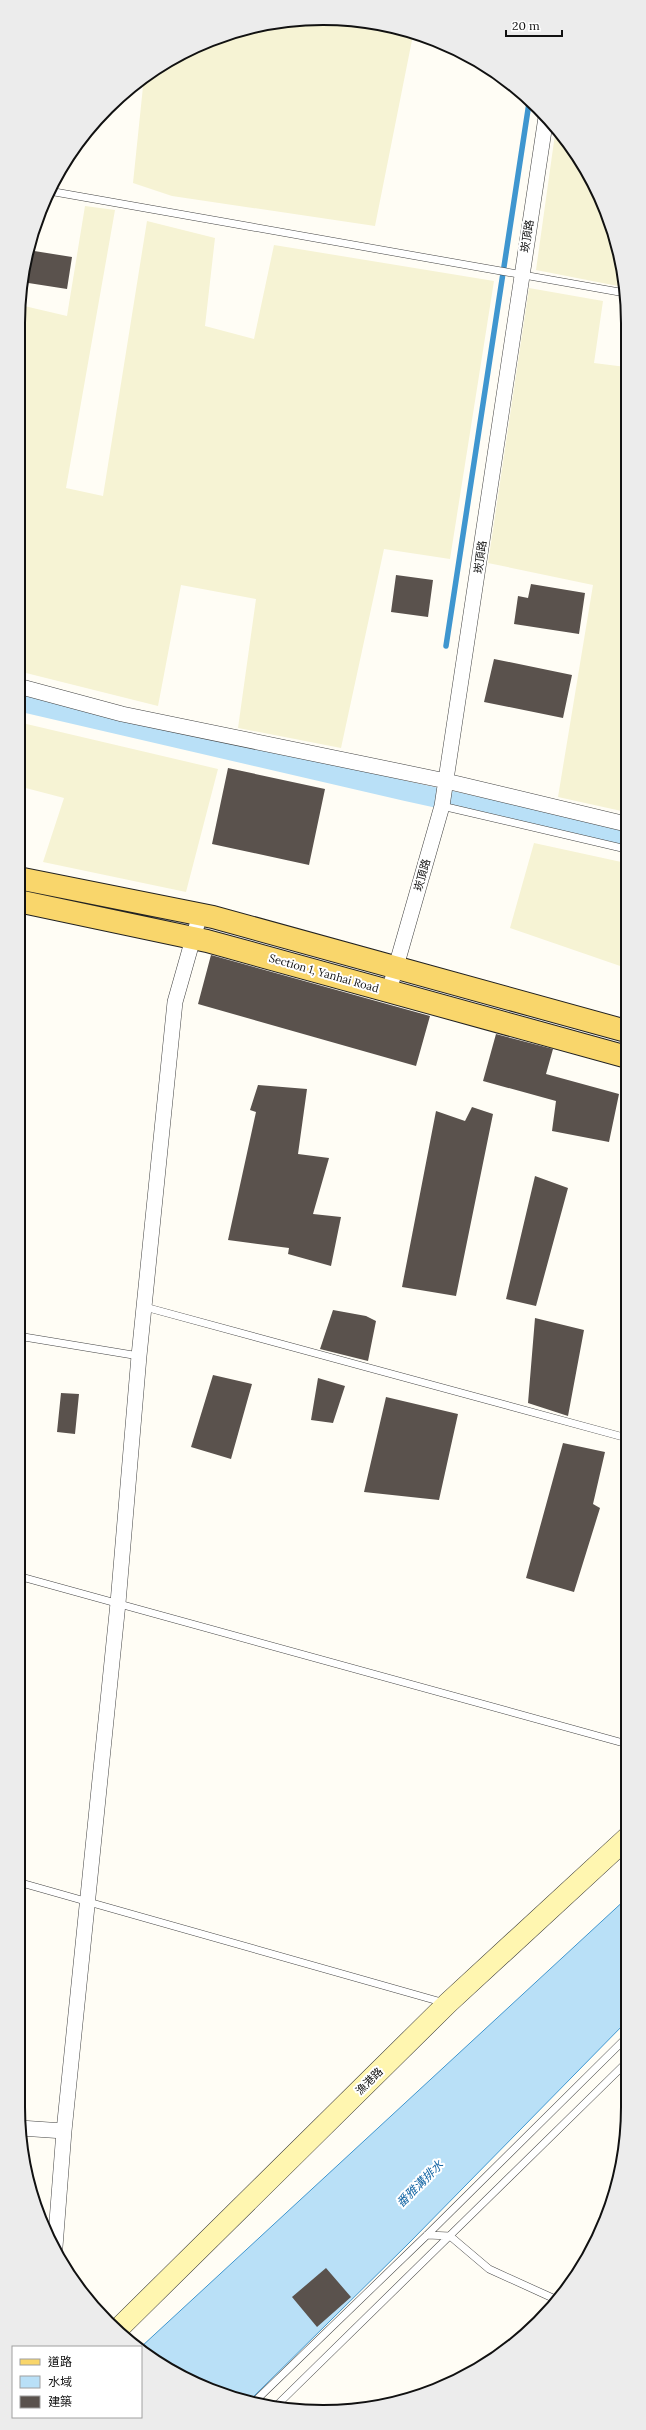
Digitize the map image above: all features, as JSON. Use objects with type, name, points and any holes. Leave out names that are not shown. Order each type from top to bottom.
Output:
[{"type":"main road","points":[[25,879],[200,914],[621,1030]]},
{"type":"main road","name":"Section 1, Yanhai Road","points":[[25,903],[194,939],[389,991],[621,1056]]},
{"type":"street","name":"崁頂路","points":[[389,991],[442,806],[545,125]]},
{"type":"street","points":[[25,688],[122,714],[446,782],[621,823]]},
{"type":"street","points":[[56,2240],[64,2131],[118,1603],[139,1356],[175,1002],[200,914]]},
{"type":"street","name":"漁港路","points":[[121,2326],[448,2003],[621,1843]]},
{"type":"street","points":[[26,2128],[64,2131]]},
{"type":"lane","points":[[55,192],[522,273],[619,292]]},
{"type":"lane","points":[[442,806],[621,848]]},
{"type":"lane","points":[[145,1307],[621,1436]]},
{"type":"lane","points":[[25,1337],[139,1356]]},
{"type":"lane","points":[[25,1578],[621,1742]]},
{"type":"lane","points":[[25,1884],[448,2003]]},
{"type":"lane","points":[[259,2398],[427,2235],[621,2043]]},
{"type":"lane","points":[[281,2402],[621,2068]]},
{"type":"lane","points":[[427,2235],[450,2236],[489,2269],[551,2297]]},
{"type":"shaded area","points":[[323,25],[362,28],[412,39],[375,226],[172,196],[133,183],[143,86],[157,75],[191,56],[246,35],[304,26]]},
{"type":"shaded area","points":[[555,137],[571,157],[598,209],[611,246],[618,286],[536,270]]},
{"type":"shaded area","points":[[85,206],[115,210],[66,488],[103,496],[147,221],[215,238],[205,326],[254,339],[274,245],[494,281],[450,559],[384,549],[341,748],[238,728],[256,599],[181,585],[158,706],[25,673],[26,306],[67,316]]},
{"type":"shaded area","points":[[529,288],[603,301],[594,363],[621,366],[621,811],[558,797],[593,585],[488,563]]},
{"type":"shaded area","points":[[25,724],[218,769],[186,892],[43,862],[64,798],[25,788]]},
{"type":"shaded area","points":[[534,843],[621,862],[621,966],[510,928]]},
{"type":"water","name":"番雅溝排水","points":[[621,1903],[621,2027],[410,2242],[253,2397],[227,2389],[191,2374],[157,2355],[144,2344]]},
{"type":"building","points":[[34,251],[72,257],[67,289],[28,283]]},
{"type":"building","points":[[396,575],[433,580],[428,617],[391,612]]},
{"type":"building","points":[[531,584],[585,593],[579,634],[514,624],[518,596],[528,598]]},
{"type":"building","points":[[494,659],[572,675],[563,718],[484,702]]},
{"type":"building","points":[[228,768],[325,789],[309,865],[212,844]]},
{"type":"building","points":[[211,955],[430,1016],[416,1066],[198,1004]]},
{"type":"building","points":[[496,1034],[553,1049],[546,1074],[619,1094],[609,1142],[552,1131],[556,1101],[483,1081]]},
{"type":"building","points":[[258,1085],[307,1089],[298,1154],[329,1158],[313,1214],[341,1217],[331,1266],[288,1254],[289,1248],[228,1240],[256,1112],[250,1110]]},
{"type":"building","points":[[472,1107],[493,1114],[456,1296],[402,1287],[436,1111],[465,1121]]},
{"type":"building","points":[[535,1176],[568,1188],[536,1306],[506,1299]]},
{"type":"building","points":[[333,1310],[366,1316],[376,1321],[368,1361],[320,1349]]},
{"type":"building","points":[[535,1318],[584,1330],[568,1416],[528,1403]]},
{"type":"building","points":[[213,1375],[252,1384],[231,1459],[191,1447]]},
{"type":"building","points":[[318,1378],[345,1386],[333,1423],[311,1420]]},
{"type":"building","points":[[61,1393],[79,1394],[75,1434],[57,1432]]},
{"type":"building","points":[[386,1397],[458,1414],[439,1500],[364,1492]]},
{"type":"building","points":[[563,1443],[605,1452],[593,1504],[600,1508],[574,1592],[526,1578]]},
{"type":"building","points":[[326,2268],[351,2297],[317,2327],[292,2297]]},
{"type":"waterway","points":[[446,646],[528,107]]},
{"type":"waterway","points":[[25,703],[406,791],[621,838]]}]
